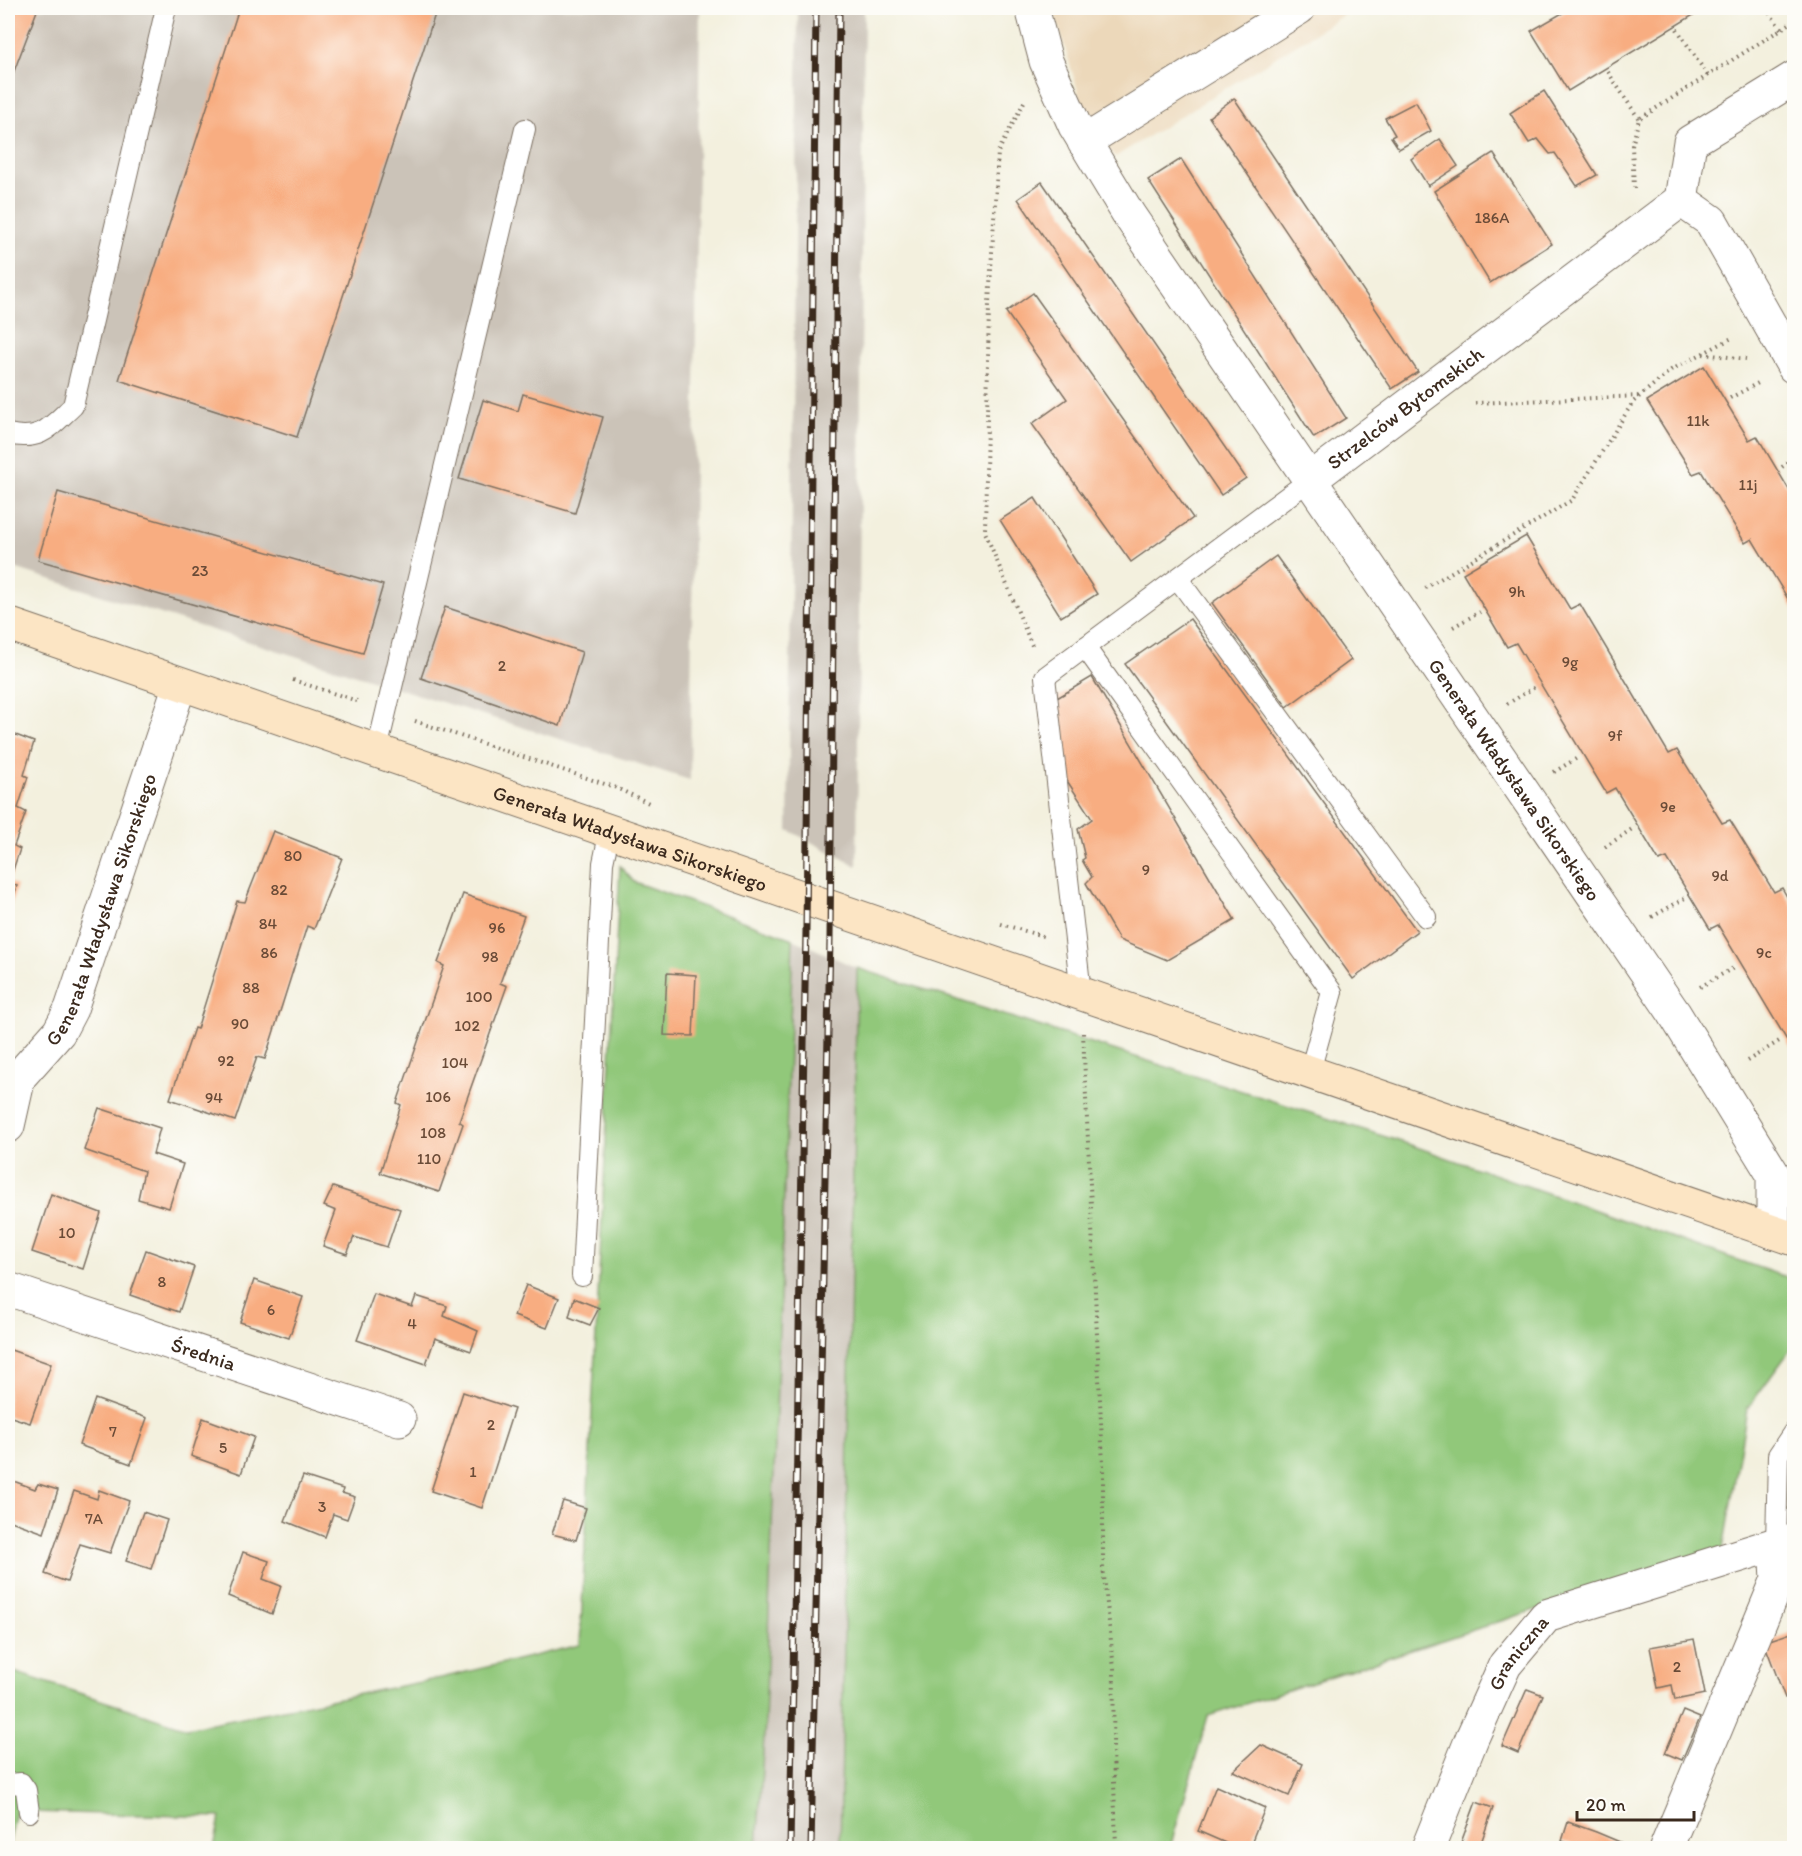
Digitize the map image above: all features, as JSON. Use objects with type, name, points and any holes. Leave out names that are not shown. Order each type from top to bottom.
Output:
[{"type":"street","name":"Strzelców Bytomskich","points":[[1032,8],[1046,61],[1084,141],[1129,215],[1311,479],[1681,200]]},
{"type":"street","points":[[1084,141],[1299,8]]},
{"type":"street","points":[[1782,372],[1711,221],[1681,200],[1690,142],[1794,78]]},
{"type":"street","name":"Generała Władysława Sikorskiego","points":[[8,624],[1784,1236],[1773,1174],[1674,1013],[1311,479]]},
{"type":"street","name":"Generała Władysława Sikorskiego","points":[[8,1126],[19,1077],[58,1032],[71,1009],[180,684]]},
{"type":"street","name":"Średnia","points":[[8,1289],[399,1419]]},
{"type":"street","points":[[1666,1848],[1778,1579],[1785,1543]]},
{"type":"street","name":"Graniczna","points":[[1428,1848],[1472,1738],[1505,1665],[1546,1616],[1785,1543]]},
{"type":"lane","points":[[8,434],[26,438],[47,430],[73,406],[166,8]]},
{"type":"lane","points":[[377,750],[525,129]]},
{"type":"lane","points":[[1081,993],[1045,677],[1311,479]]},
{"type":"lane","points":[[1178,579],[1426,917]]},
{"type":"lane","points":[[1085,647],[1332,992],[1310,1071]]},
{"type":"lane","points":[[582,1276],[603,863],[610,830]]},
{"type":"lane","points":[[1785,1543],[1778,1455],[1794,1431]]},
{"type":"lane","points":[[8,1784],[21,1783],[26,1790],[29,1812]]},
{"type":"path","points":[[1766,8],[1781,29]]},
{"type":"path","points":[[1677,29],[1708,76]]},
{"type":"path","points":[[1045,677],[985,532],[989,303],[998,152],[1046,61]]},
{"type":"path","points":[[1608,72],[1639,119]]},
{"type":"path","points":[[1396,605],[1572,500],[1633,402],[1671,370],[1742,332]]},
{"type":"path","points":[[1703,354],[1750,360]]},
{"type":"path","points":[[1730,398],[1782,372]]},
{"type":"path","points":[[1470,403],[1641,396]]},
{"type":"path","points":[[1782,466],[1794,458]]},
{"type":"path","points":[[1447,631],[1480,612]]},
{"type":"path","points":[[1502,707],[1535,687]]},
{"type":"path","points":[[1550,775],[1580,757]]},
{"type":"path","points":[[1600,850],[1635,827]]},
{"type":"path","points":[[1648,920],[1685,898]]},
{"type":"path","points":[[1696,989],[1735,967]]},
{"type":"path","points":[[1081,993],[1104,1465],[1103,1568],[1114,1669],[1113,1748],[1116,1848]]},
{"type":"path","points":[[1745,1062],[1781,1040]]},
{"type":"shaded area","points":[[8,8],[700,8],[690,780],[8,566]]},
{"type":"shaded area","points":[[798,8],[864,8],[857,866],[788,830]]},
{"type":"shaded area","points":[[1053,8],[1355,8],[1115,157],[1083,108]]},
{"type":"shaded area","points":[[793,939],[857,968],[840,1848],[757,1848],[765,1722]]},
{"type":"green space","points":[[620,866],[634,882],[793,939],[765,1722],[757,1848],[214,1848],[220,1817],[16,1812],[8,1848],[8,1670],[187,1728],[441,1678],[580,1645]]},
{"type":"green space","points":[[857,968],[1408,1144],[1794,1280],[1794,1345],[1747,1409],[1723,1549],[1208,1716],[1170,1848],[840,1848]]},
{"type":"building","points":[[8,8],[38,8],[8,87]]},
{"type":"building","points":[[239,8],[437,8],[297,437],[119,380]]},
{"type":"building","points":[[1571,8],[1705,8],[1568,91],[1531,31]]},
{"type":"building","points":[[1544,91],[1597,175],[1577,186],[1555,153],[1550,154],[1538,139],[1529,143],[1510,113]]},
{"type":"building","points":[[1234,98],[1418,372],[1392,389],[1209,117]]},
{"type":"building","points":[[1416,102],[1431,131],[1399,149],[1391,137],[1395,135],[1385,118]]},
{"type":"building","points":[[1440,139],[1458,166],[1428,186],[1411,159]]},
{"type":"building","points":[[1493,153],[1552,244],[1490,283],[1434,191]]},
{"type":"building","points":[[1181,159],[1346,418],[1314,438],[1148,180]]},
{"type":"building","points":[[1042,182],[1246,478],[1221,495],[1018,199]]},
{"type":"building","points":[[1033,293],[1193,518],[1131,562],[1032,424],[1067,399],[1006,312]]},
{"type":"building","points":[[1704,366],[1749,440],[1757,436],[1794,498],[1794,609],[1752,539],[1745,543],[1701,471],[1693,474],[1647,401]]},
{"type":"building","points":[[523,394],[603,417],[575,513],[459,479],[483,400],[518,411]]},
{"type":"building","points":[[58,492],[383,585],[363,653],[38,560]]},
{"type":"building","points":[[1035,498],[1097,594],[1061,617],[1000,520]]},
{"type":"building","points":[[1526,536],[1570,609],[1580,604],[1669,754],[1677,750],[1722,823],[1730,820],[1774,892],[1782,888],[1794,909],[1794,1052],[1718,925],[1710,929],[1667,858],[1659,861],[1615,788],[1606,793],[1516,643],[1507,647],[1463,573]]},
{"type":"building","points":[[1276,556],[1351,660],[1287,707],[1212,603]]},
{"type":"building","points":[[445,607],[582,652],[560,726],[421,678]]},
{"type":"building","points":[[1190,619],[1417,931],[1353,979],[1125,664]]},
{"type":"building","points":[[1092,677],[1235,920],[1167,960],[1119,940],[1086,883],[1092,877],[1082,860],[1085,858],[1078,829],[1092,819],[1064,776],[1057,698]]},
{"type":"building","points":[[8,732],[34,742],[24,775],[28,777],[18,808],[26,812],[14,846],[20,849],[9,882],[17,886],[8,914]]},
{"type":"building","points":[[273,831],[342,858],[314,929],[307,926],[265,1059],[257,1057],[235,1121],[170,1099],[194,1028],[197,1029],[237,901],[245,902]]},
{"type":"building","points":[[463,894],[524,916],[500,983],[507,986],[459,1121],[463,1124],[439,1192],[380,1173],[401,1105],[397,1103],[444,966],[438,963]]},
{"type":"building","points":[[667,973],[696,975],[693,1036],[664,1035]]},
{"type":"building","points":[[99,1108],[160,1128],[153,1154],[183,1164],[169,1208],[138,1199],[144,1171],[84,1150]]},
{"type":"building","points":[[333,1187],[400,1209],[387,1247],[354,1237],[347,1254],[323,1246],[336,1211],[324,1206]]},
{"type":"building","points":[[51,1194],[101,1213],[83,1269],[32,1252]]},
{"type":"building","points":[[146,1250],[194,1267],[179,1312],[130,1295]]},
{"type":"building","points":[[254,1280],[303,1297],[289,1338],[240,1322]]},
{"type":"building","points":[[526,1285],[559,1298],[547,1328],[514,1316]]},
{"type":"building","points":[[374,1294],[412,1307],[416,1296],[447,1306],[444,1316],[478,1331],[471,1351],[435,1338],[426,1364],[357,1340]]},
{"type":"building","points":[[574,1298],[599,1308],[590,1325],[569,1317]]},
{"type":"building","points":[[8,1349],[51,1364],[30,1423],[8,1416]]},
{"type":"building","points":[[463,1392],[514,1409],[482,1508],[431,1491]]},
{"type":"building","points":[[95,1399],[147,1418],[131,1464],[79,1445]]},
{"type":"building","points":[[203,1418],[254,1437],[241,1474],[191,1456]]},
{"type":"building","points":[[303,1476],[343,1489],[342,1493],[355,1497],[347,1519],[333,1514],[325,1537],[285,1521]]},
{"type":"building","points":[[8,1479],[35,1489],[38,1484],[58,1490],[44,1533],[8,1520]]},
{"type":"building","points":[[99,1490],[129,1501],[110,1553],[80,1544],[67,1582],[45,1574],[74,1491],[97,1499]]},
{"type":"building","points":[[563,1501],[586,1508],[576,1540],[552,1534]]},
{"type":"building","points":[[143,1512],[167,1520],[151,1569],[126,1561]]},
{"type":"building","points":[[243,1552],[269,1561],[263,1579],[281,1586],[272,1614],[228,1596]]},
{"type":"building","points":[[1794,1632],[1794,1694],[1785,1698],[1764,1642]]},
{"type":"building","points":[[1694,1639],[1705,1694],[1675,1700],[1672,1685],[1658,1688],[1650,1647]]},
{"type":"building","points":[[1527,1689],[1543,1695],[1518,1753],[1502,1746]]},
{"type":"building","points":[[1683,1711],[1700,1718],[1682,1760],[1665,1753]]},
{"type":"building","points":[[1261,1745],[1303,1764],[1289,1796],[1233,1771]]},
{"type":"building","points":[[1216,1786],[1265,1808],[1249,1848],[1237,1848],[1198,1831]]},
{"type":"building","points":[[1476,1802],[1493,1808],[1482,1840],[1479,1848],[1459,1848]]},
{"type":"building","points":[[1568,1822],[1627,1845],[1626,1848],[1580,1848],[1562,1841]]},
{"type":"railway","points":[[790,1848],[806,930],[816,8]]},
{"type":"railway","points":[[811,1848],[830,939],[839,8]]}]
